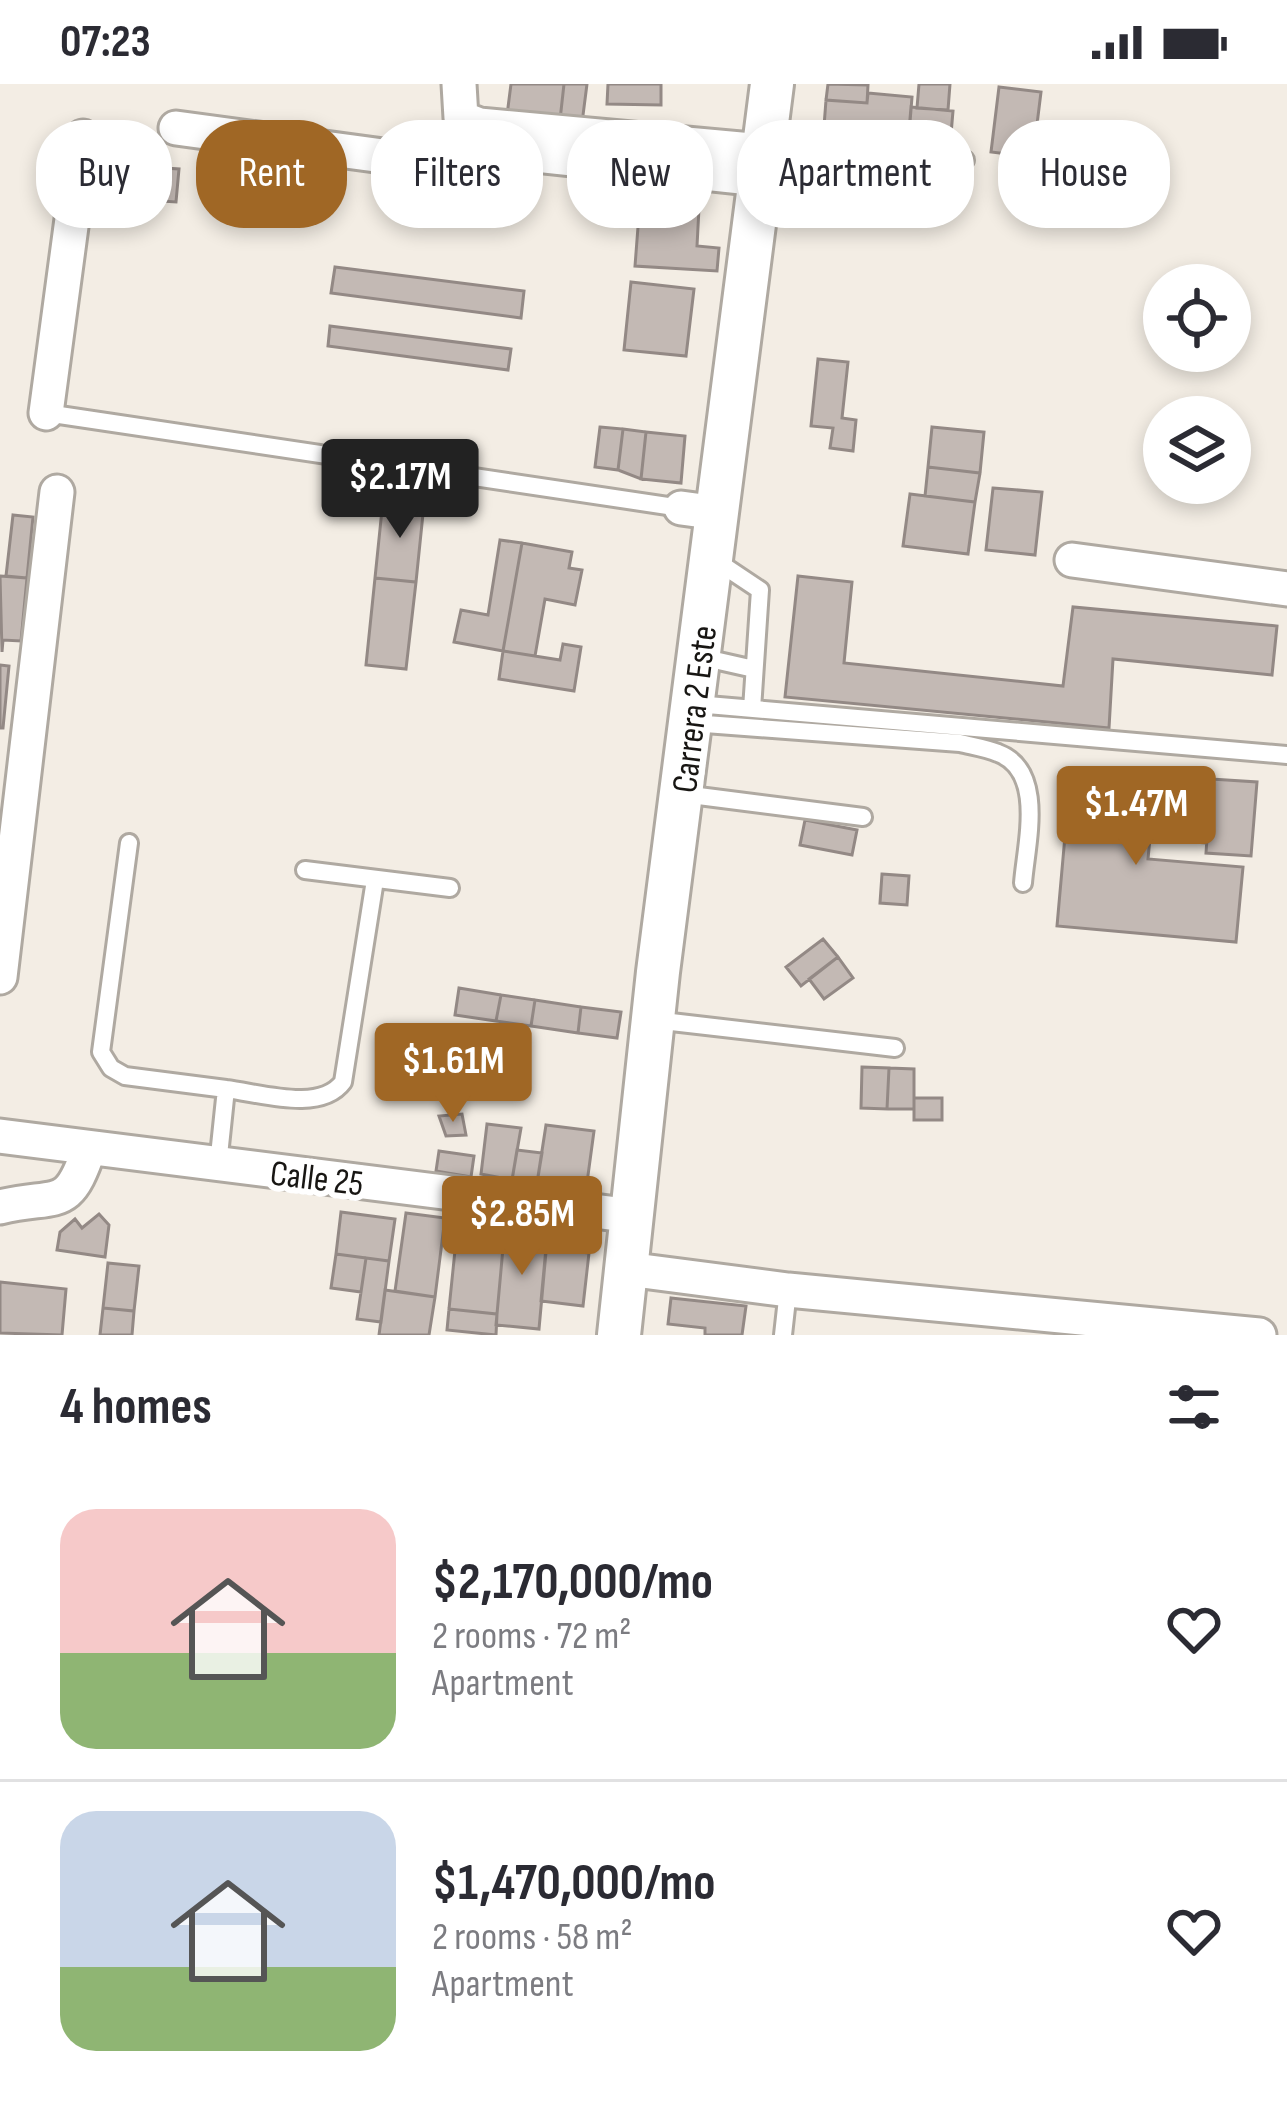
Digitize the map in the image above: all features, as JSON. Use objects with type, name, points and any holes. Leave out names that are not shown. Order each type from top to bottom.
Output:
[{"type":"street","points":[[459,84],[461,118],[479,124],[737,161]]},
{"type":"street","name":"Carrera 2 Este","points":[[768,120],[772,84]]},
{"type":"street","points":[[176,128],[420,161],[487,150],[737,164]]},
{"type":"street","points":[[46,413],[71,228]]},
{"type":"street","name":"Carrera 2 Este","points":[[619,1335],[653,1020],[712,559],[699,510],[750,228]]},
{"type":"street","points":[[0,976],[57,492]]},
{"type":"street","points":[[1072,560],[1287,589]]},
{"type":"street","name":"Calle 25","points":[[0,1136],[633,1216]]},
{"type":"street","points":[[0,1207],[67,1195],[76,1185],[88,1149]]},
{"type":"street","points":[[627,1269],[788,1290],[1259,1335]]},
{"type":"lane","points":[[46,413],[699,510]]},
{"type":"lane","points":[[712,559],[760,590],[752,709]]},
{"type":"lane","points":[[700,657],[754,668]]},
{"type":"lane","points":[[693,714],[752,709],[1287,755]]},
{"type":"lane","points":[[693,714],[960,743],[1002,754],[1020,770],[1029,794],[1023,883]]},
{"type":"lane","points":[[682,794],[863,817]]},
{"type":"lane","points":[[129,843],[101,1052],[111,1068],[125,1076],[318,1100],[335,1092],[343,1082],[375,880]]},
{"type":"lane","points":[[305,870],[450,888]]},
{"type":"lane","points":[[653,1020],[895,1048]]},
{"type":"lane","points":[[218,1165],[226,1089]]},
{"type":"lane","points":[[783,1335],[788,1290]]},
{"type":"building","points":[[511,84],[564,84],[559,129],[543,127],[543,120],[506,120]]},
{"type":"building","points":[[564,84],[587,84],[582,120],[567,120],[567,130],[559,129]]},
{"type":"building","points":[[608,84],[661,84],[661,105],[607,104]]},
{"type":"building","points":[[828,84],[868,85],[867,103],[826,100]]},
{"type":"building","points":[[919,84],[950,84],[948,110],[917,108]]},
{"type":"building","points":[[999,87],[1041,92],[1038,120],[998,120],[998,153],[991,152]]},
{"type":"building","points":[[868,93],[912,97],[910,120],[824,120],[826,100],[867,103]]},
{"type":"building","points":[[911,107],[953,111],[952,120],[910,120]]},
{"type":"building","points":[[172,169],[179,169],[176,202],[172,202]]},
{"type":"building","points":[[638,228],[698,228],[697,246],[719,248],[717,271],[635,266]]},
{"type":"building","points":[[335,267],[524,291],[521,318],[331,293]]},
{"type":"building","points":[[631,282],[694,289],[686,356],[624,350]]},
{"type":"building","points":[[330,326],[511,349],[508,370],[328,346]]},
{"type":"building","points":[[818,359],[848,362],[842,418],[856,420],[853,451],[830,448],[833,428],[811,426]]},
{"type":"building","points":[[600,427],[623,429],[618,470],[595,467]]},
{"type":"building","points":[[932,427],[984,432],[980,473],[928,467]]},
{"type":"building","points":[[623,429],[646,432],[641,479],[618,470]]},
{"type":"building","points":[[646,432],[685,436],[681,483],[641,479]]},
{"type":"building","points":[[928,467],[980,473],[975,502],[925,496]]},
{"type":"building","points":[[993,488],[1042,492],[1035,555],[986,550]]},
{"type":"building","points":[[910,494],[975,502],[968,554],[903,546]]},
{"type":"building","points":[[383,500],[424,504],[416,582],[375,578]]},
{"type":"building","points":[[13,515],[33,517],[27,578],[6,576]]},
{"type":"building","points":[[500,540],[522,543],[503,651],[454,642],[461,610],[488,615]]},
{"type":"building","points":[[522,543],[572,552],[569,568],[582,570],[575,605],[545,599],[535,656],[503,651]]},
{"type":"building","points":[[0,576],[27,578],[21,641],[3,640],[2,652]]},
{"type":"building","points":[[798,576],[852,582],[844,663],[1063,686],[1073,607],[1277,626],[1272,675],[1113,659],[1109,728],[785,697]]},
{"type":"building","points":[[375,578],[416,582],[406,669],[366,665]]},
{"type":"building","points":[[563,644],[581,647],[574,691],[499,679],[503,651],[560,660]]},
{"type":"building","points":[[0,665],[9,666],[3,728],[0,728]]},
{"type":"building","points":[[1071,768],[1156,775],[1148,859],[1243,867],[1236,942],[1057,926]]},
{"type":"building","points":[[1156,775],[1211,779],[1206,843],[1150,839]]},
{"type":"building","points":[[1211,779],[1257,782],[1251,856],[1206,853]]},
{"type":"building","points":[[805,820],[857,830],[852,855],[800,845]]},
{"type":"building","points":[[882,874],[909,876],[907,905],[880,903]]},
{"type":"building","points":[[823,939],[838,957],[801,986],[786,967]]},
{"type":"building","points":[[838,957],[853,978],[824,999],[809,979]]},
{"type":"building","points":[[459,988],[501,995],[496,1021],[455,1015]]},
{"type":"building","points":[[501,995],[535,1000],[531,1026],[496,1021]]},
{"type":"building","points":[[535,1000],[581,1007],[578,1033],[531,1026]]},
{"type":"building","points":[[581,1007],[621,1012],[617,1038],[578,1033]]},
{"type":"building","points":[[458,1034],[498,1040],[489,1098],[448,1092]]},
{"type":"building","points":[[862,1067],[889,1068],[887,1109],[861,1108]]},
{"type":"building","points":[[889,1068],[914,1069],[914,1109],[887,1109]]},
{"type":"building","points":[[491,1075],[510,1077],[507,1094],[489,1092]]},
{"type":"building","points":[[914,1098],[942,1098],[942,1120],[914,1120]]},
{"type":"building","points":[[462,1114],[466,1135],[446,1136],[439,1116]]},
{"type":"building","points":[[487,1124],[521,1128],[512,1180],[481,1174]]},
{"type":"building","points":[[546,1125],[594,1131],[586,1190],[537,1183]]},
{"type":"building","points":[[517,1150],[542,1153],[537,1183],[512,1180]]},
{"type":"building","points":[[439,1151],[474,1156],[471,1177],[436,1171]]},
{"type":"building","points":[[341,1212],[395,1219],[389,1261],[336,1254]]},
{"type":"building","points":[[406,1213],[445,1218],[435,1297],[395,1291]]},
{"type":"building","points":[[99,1214],[109,1225],[105,1257],[57,1250],[60,1232],[75,1219],[82,1228]]},
{"type":"building","points":[[458,1221],[505,1226],[497,1314],[449,1309]]},
{"type":"building","points":[[505,1226],[548,1230],[539,1329],[496,1325]]},
{"type":"building","points":[[546,1248],[589,1253],[583,1306],[541,1301]]},
{"type":"building","points":[[336,1254],[366,1258],[361,1292],[331,1288]]},
{"type":"building","points":[[366,1258],[389,1261],[381,1322],[357,1319]]},
{"type":"building","points":[[108,1263],[139,1266],[134,1311],[103,1308]]},
{"type":"building","points":[[0,1282],[66,1289],[62,1335],[0,1333]]},
{"type":"building","points":[[385,1290],[435,1297],[429,1335],[379,1335]]},
{"type":"building","points":[[671,1298],[746,1306],[742,1335],[705,1335],[705,1328],[668,1324]]},
{"type":"building","points":[[103,1308],[134,1311],[132,1335],[100,1335]]},
{"type":"building","points":[[449,1309],[497,1314],[496,1335],[447,1330]]}]
